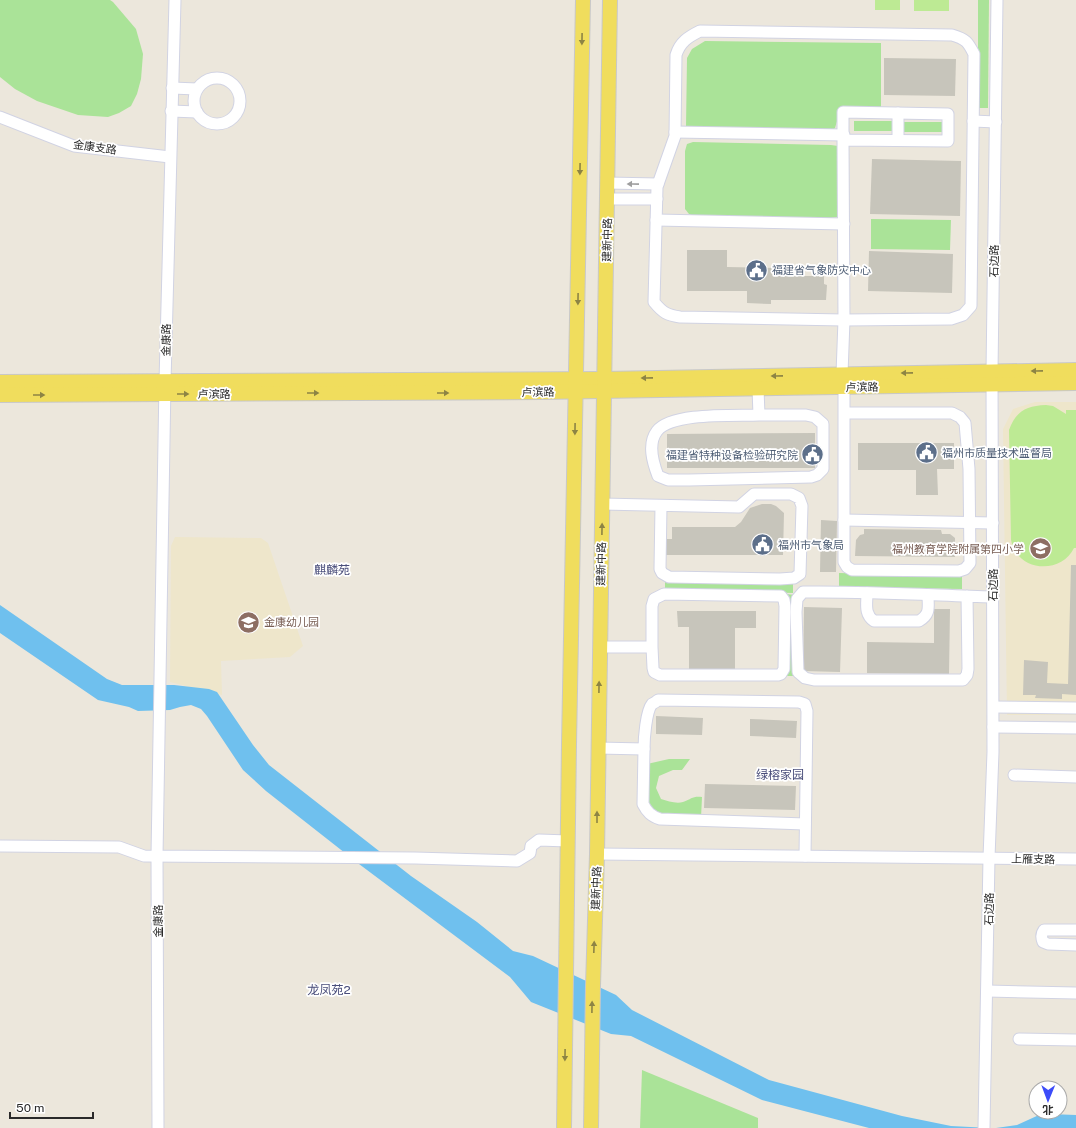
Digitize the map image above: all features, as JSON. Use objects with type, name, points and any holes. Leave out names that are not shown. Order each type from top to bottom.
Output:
[{"type":"main road","points":[[564,1128],[583,0]]},
{"type":"main road","name":"建新中路","points":[[590,1128],[597,854],[610,0]]},
{"type":"main road","points":[[992,378],[1076,370]]},
{"type":"main road","name":"卢滨路","points":[[0,395],[165,388],[604,385],[758,388],[843,381],[992,378],[1076,383]]},
{"type":"main road","points":[[604,385],[843,381]]},
{"type":"main road","points":[[0,382],[165,388]]},
{"type":"street","name":"金康路","points":[[158,1128],[157,856],[165,388],[175,0]]},
{"type":"street","name":"石边路","points":[[984,1125],[989,858],[994,727],[992,378],[997,0]]},
{"type":"street","points":[[700,31],[952,35],[961,38],[969,43],[974,54],[971,306],[963,314],[951,320],[844,320],[670,316],[661,310],[654,302],[656,220],[658,184],[675,132],[676,55],[683,41],[700,31]]},
{"type":"street","points":[[209,79],[224,79],[231,82],[236,88],[239,94],[239,109],[236,115],[230,120],[224,123],[209,123],[196,112],[194,96],[202,83],[209,79]]},
{"type":"street","points":[[172,88],[197,89]]},
{"type":"street","points":[[171,111],[196,112]]},
{"type":"street","points":[[675,132],[844,137],[898,140],[948,141],[948,114],[844,112],[844,137],[844,320],[843,381],[844,562],[847,568],[852,570],[959,571],[964,569],[970,563],[969,469],[965,423],[960,417],[952,413],[844,413]]},
{"type":"street","points":[[898,113],[898,140]]},
{"type":"street","name":"金康支路","points":[[0,117],[74,146],[170,157]]},
{"type":"street","points":[[973,121],[996,122]]},
{"type":"street","points":[[608,183],[658,184]]},
{"type":"street","points":[[607,199],[657,199]]},
{"type":"street","points":[[656,220],[844,224]]},
{"type":"street","points":[[758,388],[759,415]]},
{"type":"street","points":[[759,415],[806,415],[815,418],[823,424],[823,469],[817,475],[811,477],[668,480],[658,476],[653,463],[652,441],[656,432],[665,424],[680,419],[695,417],[759,415]]},
{"type":"street","points":[[602,504],[739,507],[754,494],[791,494],[799,498],[802,506],[800,574],[794,578],[780,579],[668,577],[662,573],[660,569],[661,506]]},
{"type":"street","points":[[844,520],[993,523]]},
{"type":"street","points":[[967,596],[968,669],[967,676],[963,680],[814,680],[804,678],[798,672],[796,612],[797,599],[803,592],[867,593],[967,596],[993,597]]},
{"type":"street","points":[[867,593],[867,612],[869,617],[874,621],[919,621],[928,613],[928,595]]},
{"type":"street","points":[[664,594],[780,596],[784,600],[784,669],[782,674],[660,675],[654,672],[652,647],[652,606],[654,599],[664,594]]},
{"type":"street","points":[[600,647],[652,647]]},
{"type":"street","points":[[805,824],[660,819],[652,816],[647,812],[643,804],[644,736],[649,710],[652,704],[658,700],[799,702],[805,704],[807,710],[805,856]]},
{"type":"street","points":[[994,707],[1076,708]]},
{"type":"street","points":[[994,727],[1076,728]]},
{"type":"street","points":[[598,748],[644,749]]},
{"type":"street","points":[[1014,775],[1076,778]]},
{"type":"street","points":[[0,846],[119,847],[144,856],[517,860],[530,852],[531,846],[539,840],[568,841]]},
{"type":"street","name":"上雁支路","points":[[597,854],[1076,859]]},
{"type":"street","points":[[1076,930],[1044,930],[1042,933],[1042,938],[1043,942],[1048,944],[1076,945]]},
{"type":"street","points":[[987,991],[1076,993]]},
{"type":"street","points":[[1019,1039],[1076,1040]]},
{"type":"shaded area","name":"福州教育学院附属第四小学","points":[[1035,402],[1076,402],[1076,715],[1007,715],[1003,429],[1013,409]]},
{"type":"shaded area","points":[[175,537],[261,538],[268,543],[303,646],[290,657],[221,661],[222,695],[170,682],[171,546]]},
{"type":"green space","points":[[0,0],[110,0],[113,2],[136,29],[143,54],[141,79],[137,94],[131,106],[108,117],[78,115],[37,101],[15,89],[0,77]]},
{"type":"green space","points":[[875,0],[900,0],[900,10],[875,10]]},
{"type":"green space","points":[[914,0],[949,0],[949,11],[914,11]]},
{"type":"green space","points":[[978,0],[989,0],[988,108],[978,108]]},
{"type":"green space","points":[[705,41],[881,43],[881,110],[840,111],[835,128],[832,131],[686,127],[687,58],[692,49]]},
{"type":"green space","points":[[854,121],[894,121],[894,131],[854,131]]},
{"type":"green space","points":[[902,122],[943,122],[943,132],[902,132]]},
{"type":"green space","points":[[693,142],[838,146],[840,213],[837,217],[823,219],[694,216],[689,214],[685,209],[685,151],[687,144]]},
{"type":"green space","points":[[871,219],[951,220],[950,250],[871,249]]},
{"type":"green space","points":[[1046,405],[1053,406],[1066,414],[1066,410],[1076,410],[1076,548],[1074,548],[1068,557],[1060,563],[1050,566],[1040,566],[1030,564],[1022,559],[1015,551],[1011,540],[1009,430],[1015,418],[1027,408]]},
{"type":"green space","points":[[839,573],[962,576],[962,589],[839,587]]},
{"type":"green space","points":[[665,581],[793,583],[793,593],[665,590]]},
{"type":"green space","points":[[786,594],[795,595],[794,676],[786,676]]},
{"type":"green space","points":[[669,759],[690,759],[682,770],[673,770],[659,776],[656,788],[661,799],[680,803],[694,797],[702,797],[701,818],[658,816],[646,803],[647,764]]},
{"type":"green space","points":[[642,1070],[758,1118],[758,1128],[640,1128]]},
{"type":"water","points":[[0,605],[107,679],[122,685],[174,685],[209,689],[217,692],[253,745],[269,765],[411,876],[477,922],[513,951],[533,956],[616,995],[632,1010],[769,1080],[902,1116],[951,1126],[990,1128],[869,1128],[762,1100],[631,1036],[611,1034],[531,1002],[510,977],[359,864],[266,791],[243,770],[201,709],[191,705],[170,710],[138,711],[129,707],[98,700],[0,633]]},
{"type":"water","points":[[1068,1115],[1076,1115],[1076,1128],[996,1128],[1017,1125],[1028,1120],[1068,1120]]},
{"type":"building","points":[[884,58],[956,59],[955,96],[884,95]]},
{"type":"building","points":[[872,159],[961,161],[960,216],[870,214]]},
{"type":"building","points":[[687,250],[727,250],[727,267],[782,268],[782,276],[824,276],[824,284],[827,285],[826,300],[771,300],[771,304],[747,303],[747,291],[687,291]]},
{"type":"building","points":[[869,251],[953,254],[952,293],[868,291]]},
{"type":"building","points":[[815,433],[815,468],[667,468],[667,434]]},
{"type":"building","points":[[858,443],[954,443],[954,469],[937,469],[938,495],[916,495],[916,470],[858,470]]},
{"type":"building","points":[[762,504],[771,504],[776,506],[784,513],[783,555],[666,555],[666,539],[672,539],[672,527],[735,527],[741,522],[750,508]]},
{"type":"building","points":[[821,520],[837,521],[836,572],[820,572]]},
{"type":"building","points":[[864,529],[941,530],[942,534],[950,534],[955,538],[955,557],[855,556],[856,540],[860,535],[864,534]]},
{"type":"building","points":[[1071,565],[1076,565],[1076,695],[1062,694],[1062,699],[1035,698],[1036,695],[1023,695],[1024,660],[1048,662],[1047,683],[1068,684]]},
{"type":"building","points":[[804,607],[842,608],[840,672],[803,671]]},
{"type":"building","points":[[934,609],[950,609],[949,674],[867,673],[867,642],[934,643]]},
{"type":"building","points":[[677,611],[756,611],[756,628],[735,628],[735,672],[689,672],[689,627],[678,627]]},
{"type":"building","points":[[656,716],[703,718],[702,735],[656,734]]},
{"type":"building","points":[[750,719],[797,721],[796,738],[750,736]]},
{"type":"building","points":[[705,784],[796,786],[795,810],[704,808]]},
{"type":"place","name":"福建省气象防灾中心","points":[[757,270]]},
{"type":"place","name":"福州市质量技术监督局","points":[[927,453]]},
{"type":"place","name":"福建省特种设备检验研究院","points":[[813,455]]},
{"type":"place","name":"福州市气象局","points":[[763,545]]},
{"type":"place","name":"福州教育学院附属第四小学","points":[[1040,549]]},
{"type":"place","name":"金康幼儿园","points":[[248,622]]},
{"type":"district","name":"麒麟苑","points":[[332,570]]},
{"type":"district","name":"绿榕家园","points":[[780,775]]},
{"type":"district","name":"龙凤苑2","points":[[329,990]]}]
